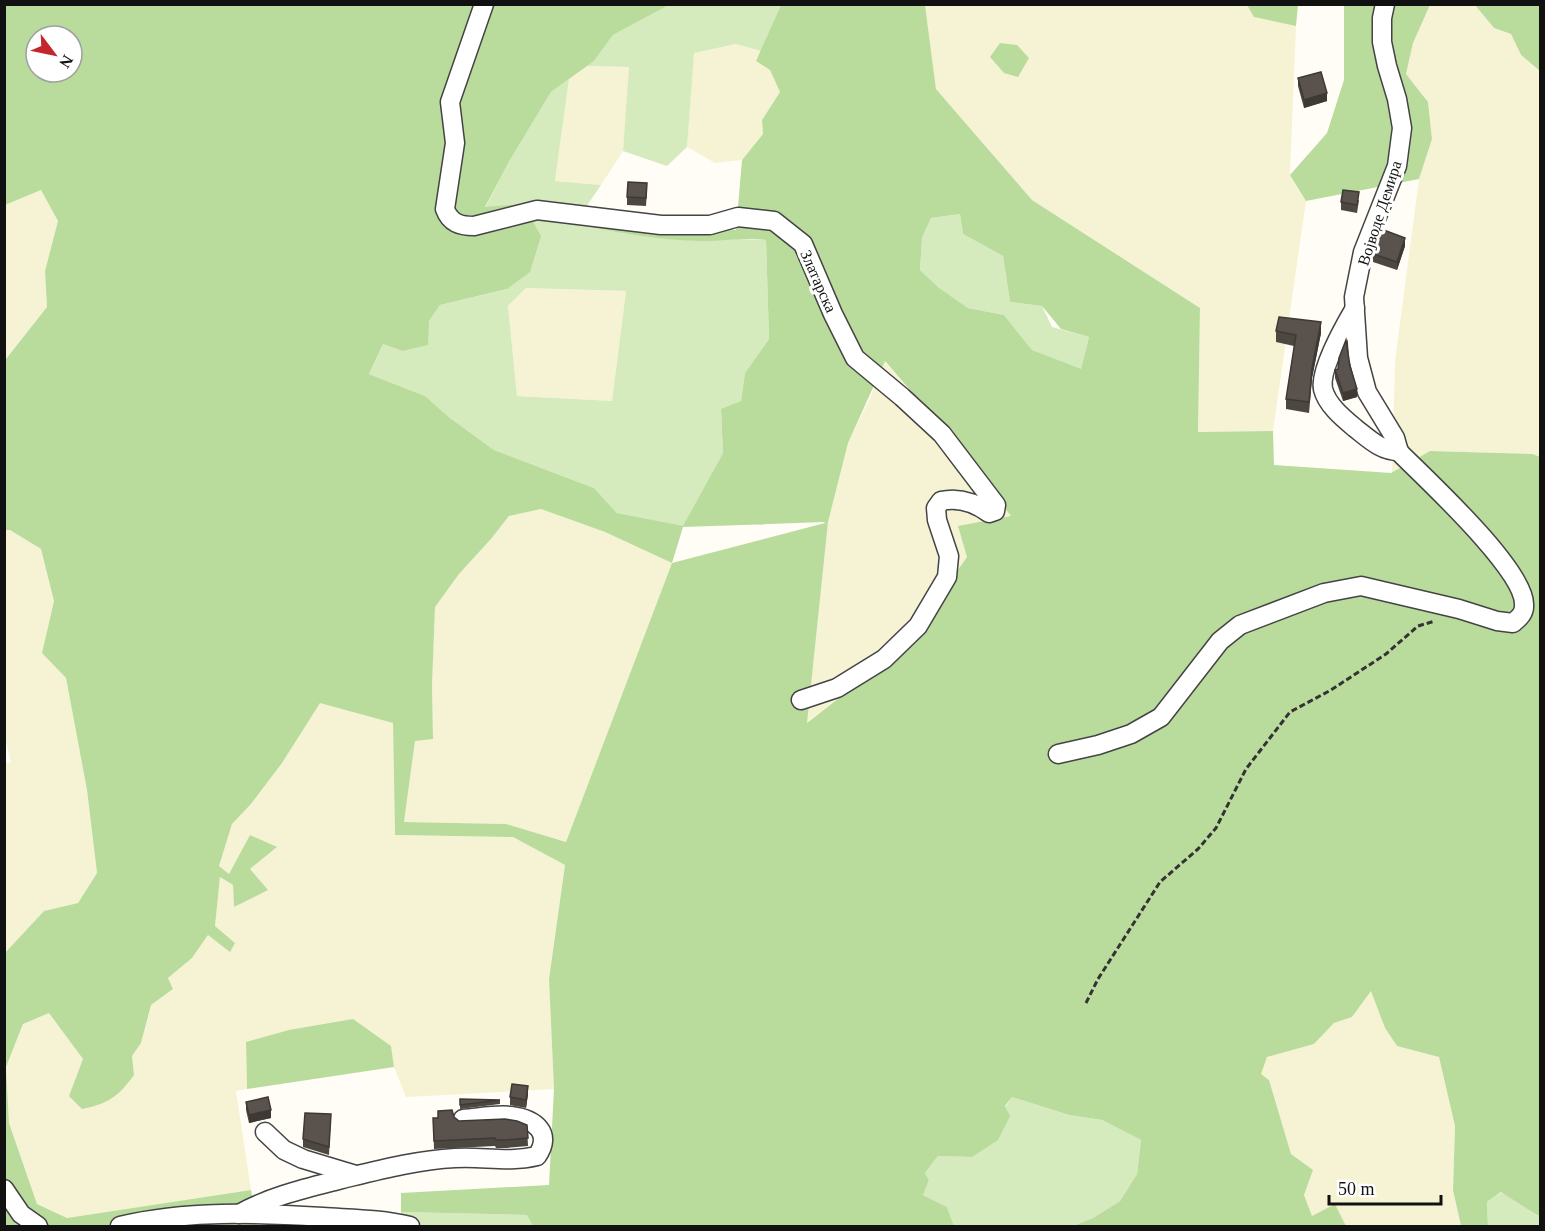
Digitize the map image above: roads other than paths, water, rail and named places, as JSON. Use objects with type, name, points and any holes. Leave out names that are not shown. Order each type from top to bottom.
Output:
[{"type":"street","name":"Златарска","points":[[484,4],[450,102],[455,143],[445,209],[448,217],[456,224],[464,226],[474,226],[537,210],[662,225],[710,225],[738,217],[774,221],[803,244],[855,358],[942,434],[996,505],[995,511],[989,513],[980,506],[954,498],[941,501],[936,508],[937,520],[949,556],[947,577],[918,626],[884,659],[837,688],[801,700]]},
{"type":"street","name":"Војводе Демира","points":[[1386,4],[1382,18],[1382,42],[1402,128],[1397,166],[1363,252],[1354,297],[1358,358],[1367,392],[1395,438],[1399,451]]},
{"type":"street","points":[[1058,754],[1098,745],[1131,734],[1161,717],[1220,641],[1240,625],[1324,593],[1361,586],[1459,609],[1497,621],[1513,623],[1522,615],[1525,603],[1500,556],[1399,451],[1388,451],[1375,444],[1340,414],[1329,401],[1323,387],[1328,362],[1337,339],[1355,308]]},
{"type":"street","points":[[239,1214],[255,1204],[273,1198],[356,1175],[413,1163],[456,1158],[518,1160],[537,1156],[543,1146],[544,1137],[539,1128],[527,1121],[511,1116],[463,1119]]},
{"type":"street","points":[[265,1132],[284,1150],[303,1159],[356,1175]]},
{"type":"street","points":[[4,1189],[21,1214],[38,1227]]},
{"type":"street","points":[[120,1227],[167,1217],[239,1214],[373,1220],[410,1227]]}]
